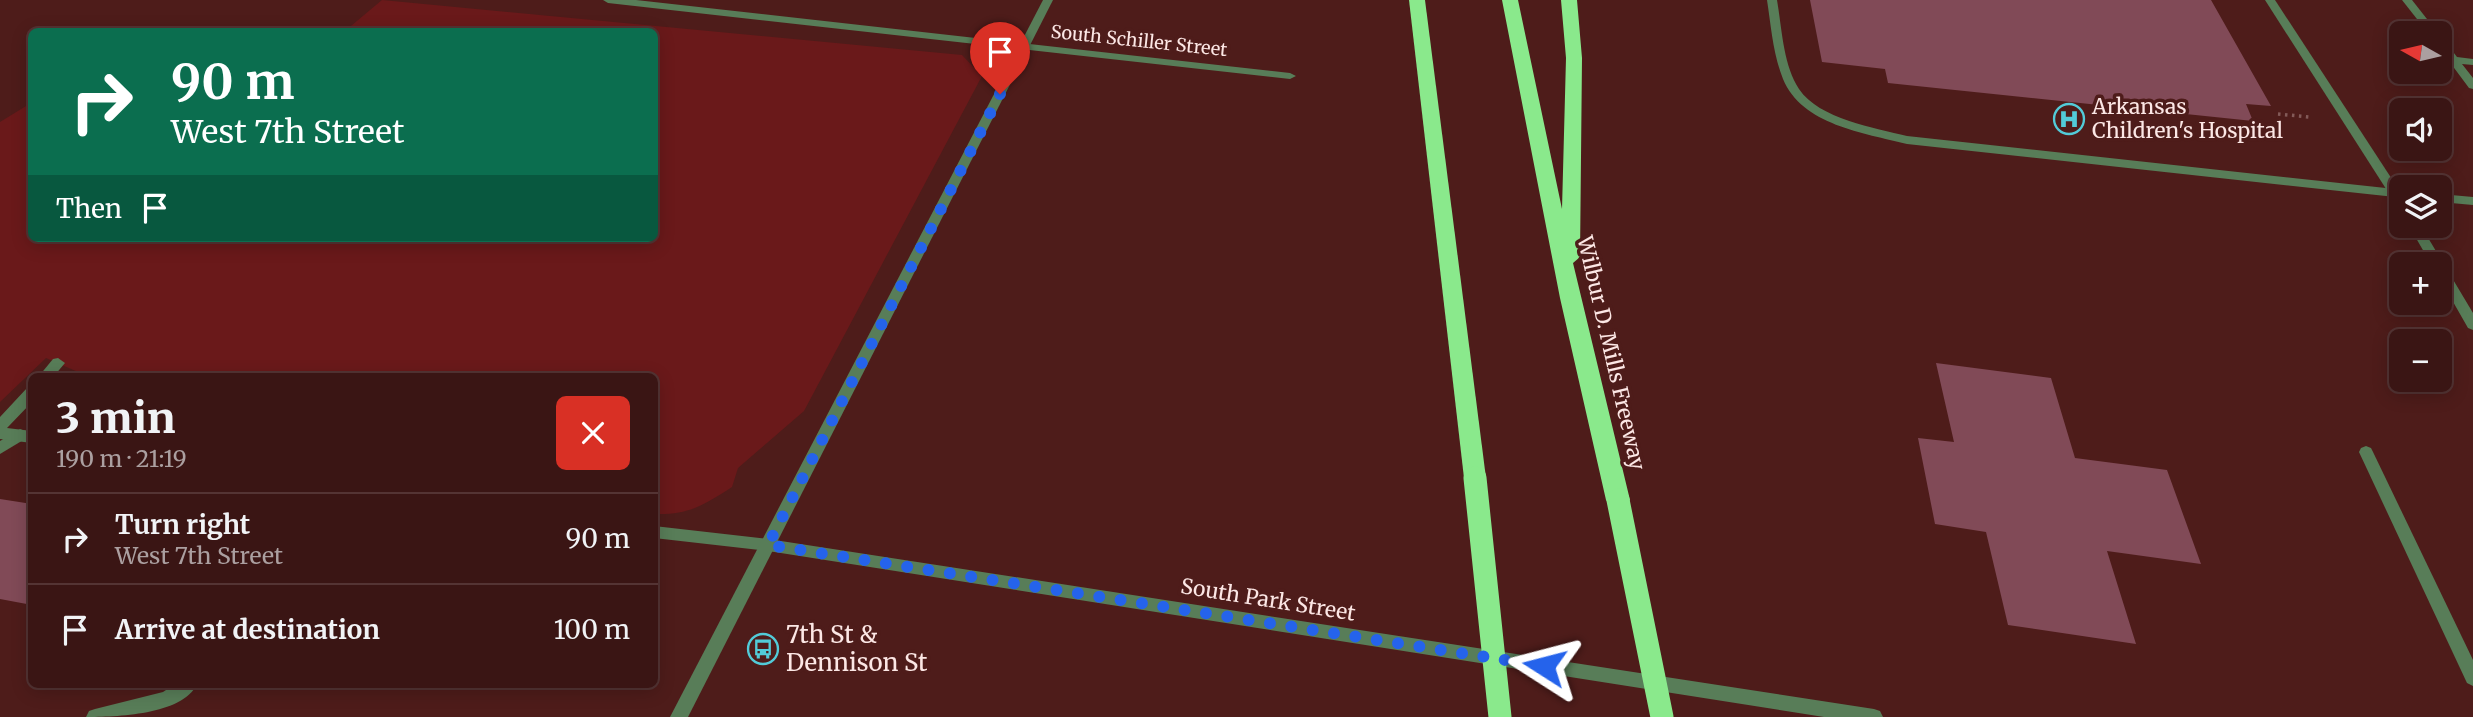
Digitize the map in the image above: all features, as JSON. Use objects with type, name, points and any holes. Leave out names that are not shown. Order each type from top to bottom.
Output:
[{"type":"highway","points":[[1418,0],[1475,478],[1500,717]]},
{"type":"highway","name":"Wilbur D. Mills Freeway","points":[[1510,0],[1570,298],[1618,500],[1662,717]]},
{"type":"highway","points":[[1569,0],[1574,58],[1570,298]]},
{"type":"street","name":"South Schiller Street","points":[[608,0],[1290,76]]},
{"type":"street","points":[[679,717],[1048,0]]},
{"type":"street","points":[[1772,0],[1784,62],[1795,92],[1831,120],[1907,140],[2389,195]]},
{"type":"street","points":[[2270,0],[2389,181]]},
{"type":"street","points":[[2407,0],[2424,21]]},
{"type":"street","points":[[2452,57],[2473,86]]},
{"type":"street","points":[[2454,60],[2473,62]]},
{"type":"street","points":[[2452,199],[2473,201]]},
{"type":"street","points":[[2452,290],[2473,325]]},
{"type":"street","points":[[49,373],[58,363]]},
{"type":"street","points":[[0,426],[28,396]]},
{"type":"street","points":[[0,432],[26,436]]},
{"type":"street","points":[[0,448],[26,436]]},
{"type":"street","points":[[2366,452],[2473,677]]},
{"type":"street","name":"South Park Street","points":[[658,532],[768,545],[1874,717]]},
{"type":"street","points":[[95,717],[167,699],[183,688]]},
{"type":"path","points":[[2278,114],[2309,117]]},
{"type":"shaded area","points":[[382,0],[962,55],[982,76],[804,411],[738,468],[732,487],[687,511],[658,514],[658,373],[78,373],[46,358],[0,402],[0,122],[28,105],[28,242],[658,242],[658,28],[349,28]]},
{"type":"building","points":[[1810,0],[2211,0],[2271,106],[2246,104],[2253,121],[1888,83],[1885,69],[1822,62]]},
{"type":"building","points":[[1936,363],[2051,378],[2075,458],[2167,470],[2201,564],[2107,551],[2136,644],[2008,625],[1986,532],[1935,524],[1918,438],[1954,442]]},
{"type":"building","points":[[0,499],[28,503],[28,604],[0,599]]},
{"type":"place","name":"Arkansas Children's Hospital","points":[[2069,119]]},
{"type":"place","name":"7th St & Dennison St","points":[[763,649]]},
{"type":"route","points":[[1000,94],[768,545],[1544,666]]}]
